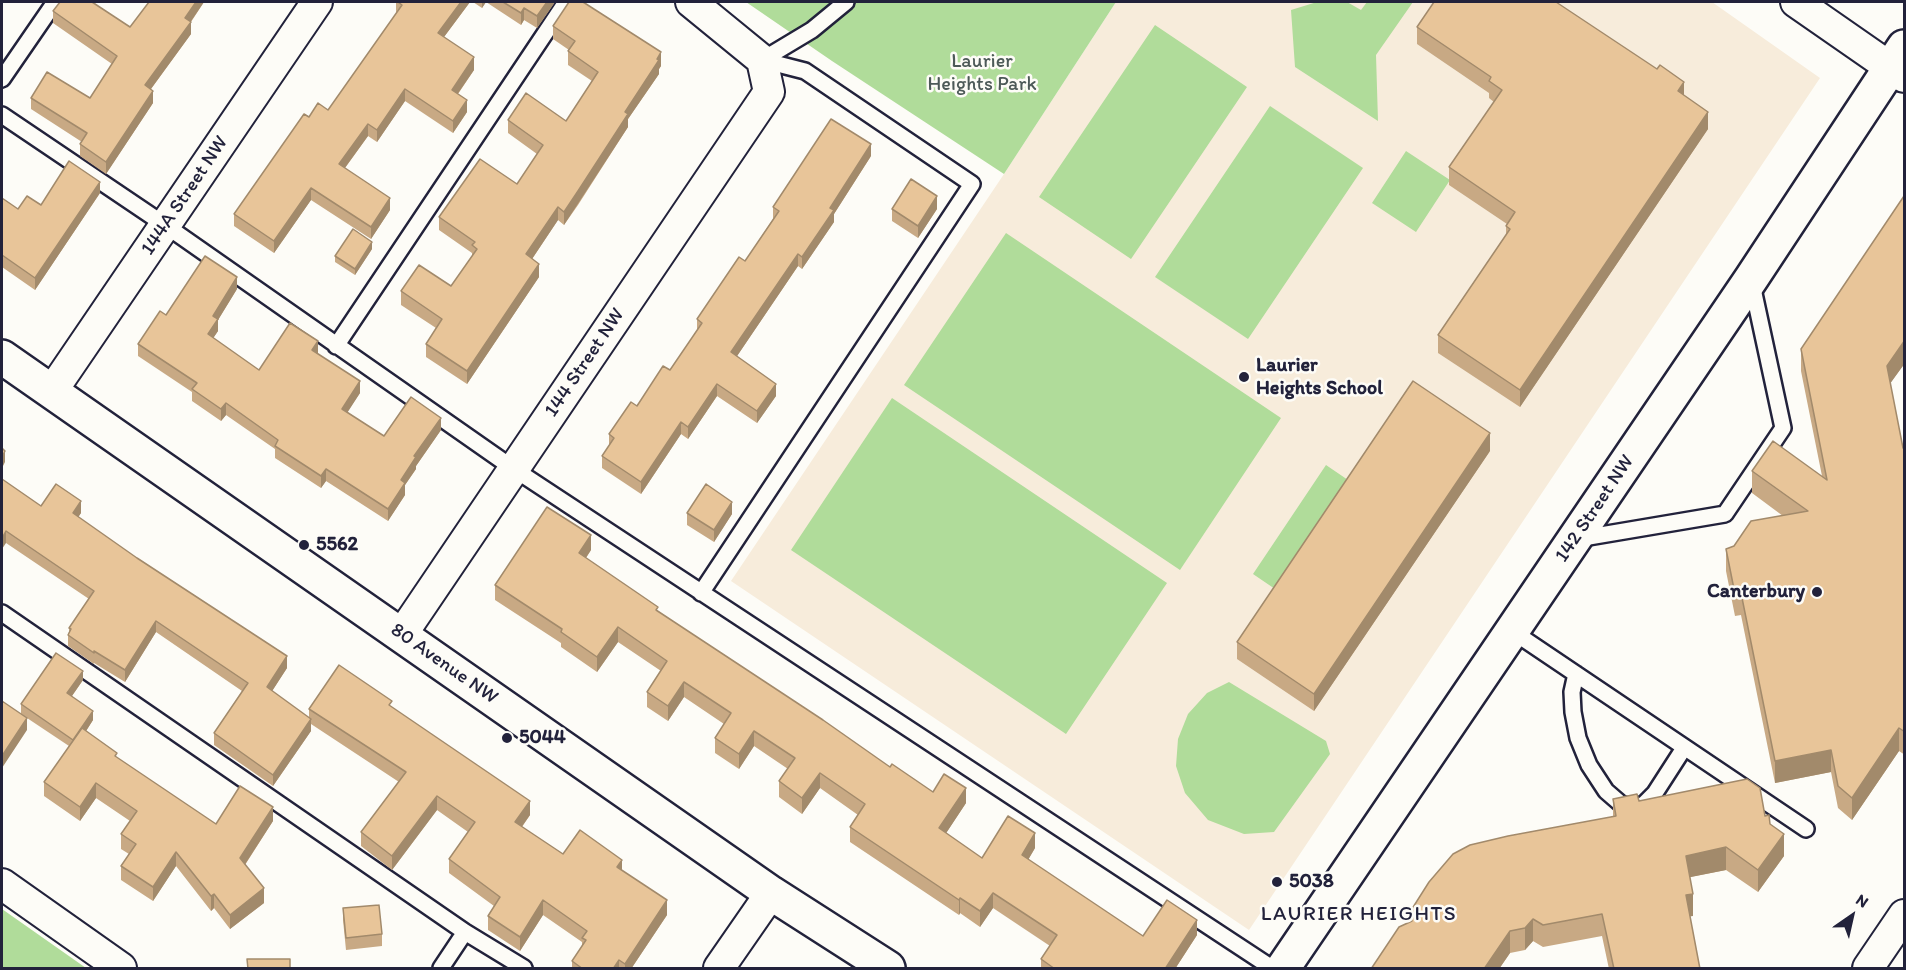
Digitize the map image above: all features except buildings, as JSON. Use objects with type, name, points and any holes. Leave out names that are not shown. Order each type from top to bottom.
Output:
[{"type":"street","name":"144A Street NW","points":[[52,391],[317,2]]},
{"type":"street","points":[[690,2],[762,60]]},
{"type":"street","points":[[1796,2],[1900,64]]},
{"type":"street","name":"144 Street NW","points":[[402,634],[769,92],[762,60]]},
{"type":"street","name":"142 Street NW","points":[[1283,969],[1751,279],[1900,64]]},
{"type":"street","name":"80 Avenue NW","points":[[2,357],[771,893],[888,969]]},
{"type":"street","points":[[2,884],[121,969]]},
{"type":"street","points":[[719,969],[771,893]]},
{"type":"street","points":[[1868,969],[1905,915]]},
{"type":"lane","points":[[2,79],[55,2]]},
{"type":"lane","points":[[336,346],[566,2]]},
{"type":"lane","points":[[762,60],[812,30],[846,2]]},
{"type":"lane","points":[[701,593],[972,184],[805,71],[762,60]]},
{"type":"lane","points":[[2,115],[165,225],[514,469],[1272,969]]},
{"type":"lane","points":[[1574,540],[1725,514],[1783,428],[1751,279]]},
{"type":"lane","points":[[2,613],[465,932],[525,969]]},
{"type":"lane","points":[[1512,631],[1806,829]]},
{"type":"lane","points":[[1576,674],[1572,692],[1578,738],[1589,765],[1605,791],[1621,804],[1632,808],[1644,804],[1655,793],[1684,748]]},
{"type":"lane","points":[[441,969],[465,932]]},
{"type":"shaded area","name":"Laurier Heights School","points":[[1116,2],[1712,2],[1820,78],[1249,930],[731,581],[1004,174]]},
{"type":"green space","name":"Laurier Heights Park","points":[[746,2],[1116,2],[1004,174]]},
{"type":"green space","points":[[1317,2],[1347,2],[1361,10],[1367,2],[1413,2],[1376,55],[1378,121],[1295,67],[1291,10]]},
{"type":"green space","points":[[1155,25],[1247,87],[1131,259],[1039,197]]},
{"type":"green space","points":[[1270,106],[1363,168],[1248,339],[1155,277]]},
{"type":"green space","points":[[1406,151],[1450,180],[1416,232],[1372,203]]},
{"type":"green space","points":[[1006,233],[1281,418],[1180,570],[904,385]]},
{"type":"green space","points":[[892,398],[1167,583],[1066,734],[791,550]]},
{"type":"green space","points":[[1326,465],[1348,480],[1275,589],[1253,574]]},
{"type":"green space","points":[[1229,682],[1326,741],[1330,754],[1274,832],[1244,834],[1208,820],[1185,793],[1176,766],[1178,739],[1188,714],[1207,693]]},
{"type":"green space","points":[[2,909],[86,968],[2,968]]},
{"type":"place","name":"Laurier Heights School","points":[[1244,377]]},
{"type":"place","name":"5562","points":[[304,545]]},
{"type":"place","name":"Canterbury","points":[[1817,592]]},
{"type":"place","name":"5044","points":[[507,738]]},
{"type":"place","name":"5038","points":[[1277,882]]},
{"type":"district","name":"LAURIER HEIGHTS","points":[[1359,915]]}]
